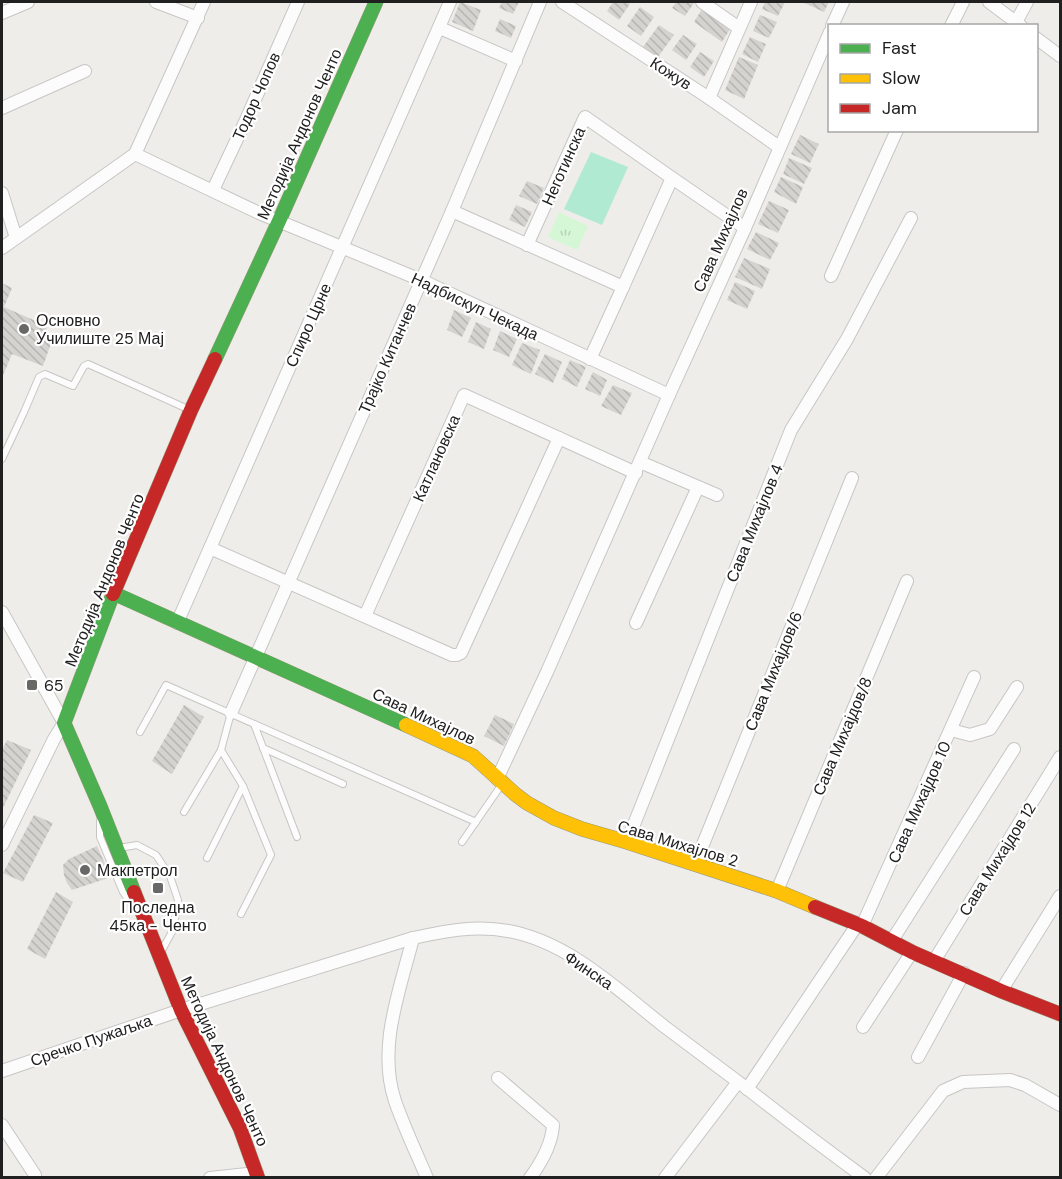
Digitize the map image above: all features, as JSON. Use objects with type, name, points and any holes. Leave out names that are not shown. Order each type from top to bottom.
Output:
[{"type":"main road","name":"Методија Андонов Ченто","points":[[258,1175],[240,1128],[181,1010],[100,806],[64,723],[113,593],[191,410],[279,221],[376,2]]},
{"type":"main road","name":"Сава Михајлов","points":[[113,593],[473,756],[499,781]]},
{"type":"main road","name":"Сава Михајлов 2","points":[[499,781],[531,805],[563,822],[777,891],[1001,991],[1060,1014]]},
{"type":"street","points":[[2,13],[28,2]]},
{"type":"street","points":[[156,2],[198,18]]},
{"type":"street","points":[[2,248],[135,154],[204,2]]},
{"type":"street","name":"Тодор Чопов","points":[[213,190],[298,2]]},
{"type":"street","name":"Спиро Црне","points":[[177,623],[450,2]]},
{"type":"street","name":"Трајко Китанчев","points":[[231,713],[452,211],[540,2]]},
{"type":"street","name":"Кожув","points":[[562,2],[709,98],[779,147]]},
{"type":"street","points":[[702,2],[740,28]]},
{"type":"street","points":[[709,98],[751,2]]},
{"type":"street","points":[[833,24],[843,2]]},
{"type":"street","points":[[952,24],[963,2]]},
{"type":"street","points":[[989,2],[1019,24],[1027,2]]},
{"type":"street","points":[[440,28],[516,61]]},
{"type":"street","name":"Сава Михајлов","points":[[499,781],[828,37]]},
{"type":"street","points":[[1038,40],[1060,56]]},
{"type":"street","points":[[2,108],[85,71]]},
{"type":"street","name":"Неготинска","points":[[528,245],[585,117],[745,228]]},
{"type":"street","points":[[831,276],[896,132]]},
{"type":"street","name":"Надбискуп Чекада","points":[[135,154],[279,221],[421,280],[669,395]]},
{"type":"street","points":[[590,359],[672,178]]},
{"type":"street","points":[[2,193],[16,238]]},
{"type":"street","points":[[452,211],[623,287]]},
{"type":"street","name":"Сава Михајлов 4","points":[[627,842],[791,430],[847,339],[911,218]]},
{"type":"street","name":"Катлановска","points":[[366,616],[464,395],[560,438],[638,467]]},
{"type":"street","points":[[210,548],[452,655],[457,655],[462,653],[560,438]]},
{"type":"street","points":[[638,467],[717,495]]},
{"type":"street","name":"Сава Михајдов/6","points":[[695,864],[852,478]]},
{"type":"street","points":[[636,623],[698,487]]},
{"type":"street","name":"Сава Михајдов/8","points":[[777,891],[907,581]]},
{"type":"street","points":[[2,612],[64,723],[2,845]]},
{"type":"street","name":"Сава Михајдов 10","points":[[859,926],[974,677]]},
{"type":"street","points":[[951,730],[970,735],[990,729],[1017,687]]},
{"type":"street","points":[[891,942],[1014,749]]},
{"type":"street","name":"Сава Михајдов 12","points":[[934,961],[1060,757]]},
{"type":"street","points":[[1001,991],[1060,896]]},
{"type":"street","points":[[665,1178],[743,1085],[859,926]]},
{"type":"street","name":"Финска","points":[[181,1010],[413,938],[443,931],[473,928],[508,931],[537,940],[586,966],[865,1178]]},
{"type":"street","points":[[413,938],[389,1032],[388,1064],[394,1099],[427,1178]]},
{"type":"street","points":[[863,1028],[912,952]]},
{"type":"street","points":[[918,1057],[964,973]]},
{"type":"street","name":"Сречко Пужаљка","points":[[2,1071],[181,1010]]},
{"type":"street","points":[[498,1078],[553,1125],[553,1133],[548,1146],[530,1178]]},
{"type":"street","points":[[876,1178],[943,1091],[963,1082],[1010,1080],[1025,1085],[1060,1105]]},
{"type":"street","points":[[2,1125],[35,1175],[34,1178]]},
{"type":"street","name":"Методија Андонов Ченто","points":[[210,1178],[258,1175]]},
{"type":"lane","points":[[2,459],[39,377],[45,374],[73,386],[84,366],[88,364],[191,410]]},
{"type":"lane","points":[[140,732],[166,685],[476,822]]},
{"type":"lane","points":[[184,812],[221,750],[231,713]]},
{"type":"lane","points":[[254,724],[297,837]]},
{"type":"lane","points":[[263,748],[343,784]]},
{"type":"lane","points":[[221,750],[243,786],[272,855],[241,914]]},
{"type":"lane","points":[[462,842],[499,781]]},
{"type":"lane","points":[[207,858],[243,786]]},
{"type":"lane","points":[[100,806],[100,837],[123,892],[146,924]]},
{"type":"lane","points":[[117,848],[137,845],[156,855],[170,876],[178,900],[173,930],[159,955]]},
{"type":"green space","points":[[591,152],[628,167],[602,225],[564,209]]},
{"type":"green space","points":[[559,212],[588,226],[577,250],[548,237]]},
{"type":"building","points":[[460,2],[481,10],[473,31],[452,22]]},
{"type":"building","points":[[502,2],[519,2],[513,14],[499,8]]},
{"type":"building","points":[[613,2],[630,4],[619,20],[607,11]]},
{"type":"building","points":[[676,2],[694,3],[685,16],[672,8]]},
{"type":"building","points":[[765,2],[785,2],[778,16],[762,9]]},
{"type":"building","points":[[802,2],[829,2],[824,12]]},
{"type":"building","points":[[640,7],[654,17],[641,36],[627,26]]},
{"type":"building","points":[[702,9],[730,29],[722,42],[694,22]]},
{"type":"building","points":[[760,15],[777,22],[769,38],[753,31]]},
{"type":"building","points":[[500,19],[516,26],[511,38],[495,31]]},
{"type":"building","points":[[659,25],[674,35],[658,57],[643,47]]},
{"type":"building","points":[[683,35],[697,44],[686,60],[672,50]]},
{"type":"building","points":[[750,37],[766,44],[758,62],[742,54]]},
{"type":"building","points":[[700,52],[714,61],[704,77],[690,67]]},
{"type":"building","points":[[739,57],[758,65],[744,99],[725,90]]},
{"type":"building","points":[[800,135],[819,144],[810,163],[791,154]]},
{"type":"building","points":[[789,158],[812,168],[804,184],[783,174]]},
{"type":"building","points":[[781,177],[803,187],[796,204],[774,192]]},
{"type":"building","points":[[527,181],[544,188],[537,204],[519,196]]},
{"type":"building","points":[[769,201],[789,210],[778,233],[758,224]]},
{"type":"building","points":[[516,205],[532,212],[525,227],[509,220]]},
{"type":"building","points":[[756,232],[779,243],[770,260],[747,249]]},
{"type":"building","points":[[744,258],[770,269],[762,289],[735,277]]},
{"type":"building","points":[[735,282],[755,291],[747,309],[727,300]]},
{"type":"building","name":"Основно Училиште 25 Мај","points":[[2,283],[12,288],[4,307],[47,326],[46,333],[54,335],[43,366],[12,354],[2,378]]},
{"type":"building","points":[[454,310],[471,318],[462,337],[447,330]]},
{"type":"building","points":[[476,322],[491,329],[484,349],[468,342]]},
{"type":"building","points":[[500,331],[517,339],[509,357],[493,350]]},
{"type":"building","points":[[522,343],[540,350],[531,374],[512,365]]},
{"type":"building","points":[[545,354],[562,362],[553,383],[535,374]]},
{"type":"building","points":[[570,360],[586,367],[577,387],[562,379]]},
{"type":"building","points":[[593,372],[607,380],[600,396],[585,389]]},
{"type":"building","points":[[613,385],[632,393],[621,415],[601,406]]},
{"type":"building","points":[[184,705],[204,717],[172,774],[152,761]]},
{"type":"building","points":[[495,715],[514,724],[504,746],[484,736]]},
{"type":"building","points":[[7,740],[31,750],[2,810],[2,750]]},
{"type":"building","points":[[34,815],[53,823],[23,882],[3,873]]},
{"type":"building","name":"Макпетрол","points":[[97,846],[111,877],[72,890],[64,875],[63,865],[69,859]]},
{"type":"building","points":[[56,892],[73,902],[45,959],[27,949]]},
{"type":"traffic: fast","points":[[215,359],[376,2]]},
{"type":"traffic: fast","points":[[113,593],[406,725]]},
{"type":"traffic: fast","points":[[113,594],[64,723],[134,892]]},
{"type":"traffic: slow","points":[[406,725],[473,756],[515,794],[554,818],[777,891],[815,907]]},
{"type":"traffic: jam","points":[[113,594],[215,359]]},
{"type":"traffic: jam","points":[[134,892],[181,1010],[240,1128],[258,1178]]},
{"type":"traffic: jam","points":[[815,907],[862,926],[912,952],[1001,991],[1060,1014]]},
{"type":"place","name":"Основно Училиште 25 Мај","points":[[24,329]]},
{"type":"place","name":"65","points":[[32,685]]},
{"type":"place","name":"Макпетрол","points":[[85,870]]},
{"type":"place","name":"Последна 45ка - Ченто","points":[[158,888]]}]
